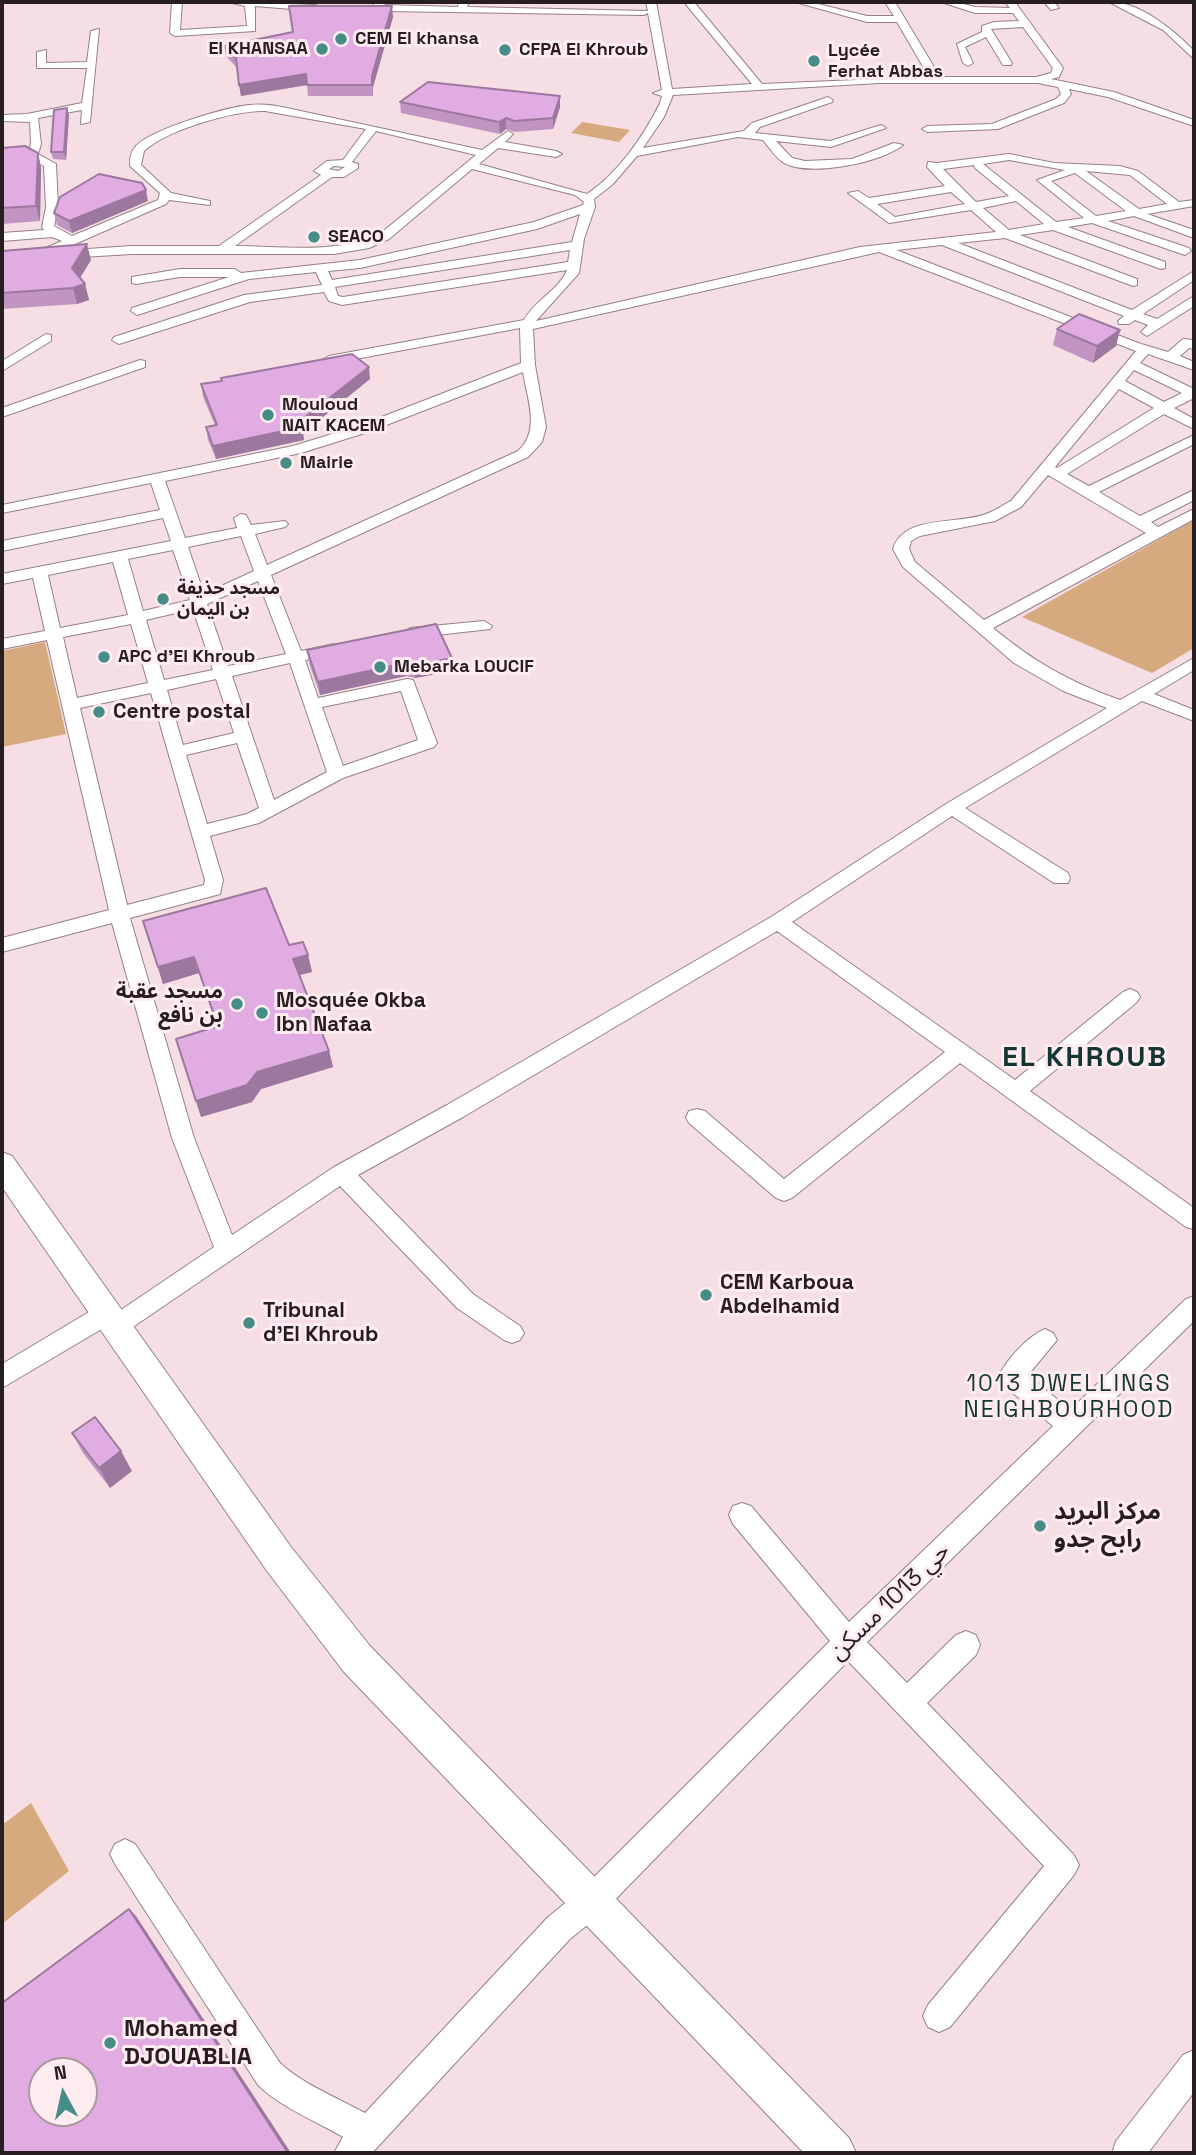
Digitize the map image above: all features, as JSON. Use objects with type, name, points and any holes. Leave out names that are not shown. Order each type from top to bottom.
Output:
[{"type":"main road","points":[[2,1164],[279,1559],[356,1659],[834,2153]]},
{"type":"street","points":[[177,2],[175,33],[252,29],[250,4]]},
{"type":"street","points":[[233,2],[325,9]]},
{"type":"street","points":[[136,279],[180,273],[222,272],[247,275],[360,264],[537,225],[585,200],[598,193],[634,153],[665,108],[651,2]]},
{"type":"street","points":[[689,2],[760,88]]},
{"type":"street","points":[[800,2],[867,19],[900,19]]},
{"type":"street","points":[[890,2],[937,81]]},
{"type":"street","points":[[946,2],[968,6],[1014,6],[1058,70],[1052,77],[948,92]]},
{"type":"street","points":[[1114,2],[1167,28],[1194,57]]},
{"type":"street","points":[[2,644],[136,618],[197,603],[523,454],[534,446],[539,436],[539,427],[528,365],[527,325],[543,303],[566,283],[575,265],[589,189],[624,149],[663,93],[642,7],[381,5],[361,8]]},
{"type":"street","points":[[1007,63],[985,29],[988,26],[1027,24]]},
{"type":"street","points":[[85,122],[96,31]]},
{"type":"street","points":[[968,64],[960,46],[987,33]]},
{"type":"street","points":[[42,52],[41,66],[92,65]]},
{"type":"street","points":[[663,93],[866,81],[1035,80],[1110,94],[1194,123]]},
{"type":"street","points":[[927,129],[999,126],[1060,101],[1066,94],[1062,84]]},
{"type":"street","points":[[748,134],[757,125],[828,100]]},
{"type":"street","points":[[2,118],[29,117],[87,106]]},
{"type":"street","points":[[206,204],[166,196],[136,166],[139,149],[162,135],[229,112],[270,108],[485,154]]},
{"type":"street","points":[[29,117],[35,121],[36,144],[32,155]]},
{"type":"street","points":[[222,250],[329,174],[320,171],[334,162],[346,163],[373,128]]},
{"type":"street","points":[[634,153],[748,134],[831,144],[881,128]]},
{"type":"street","points":[[2,258],[131,250],[334,250],[369,244],[385,236],[473,166],[508,134]]},
{"type":"street","points":[[766,136],[788,161],[794,163],[854,162],[898,145]]},
{"type":"street","points":[[497,144],[556,154]]},
{"type":"street","points":[[2,154],[32,155],[50,164],[52,207],[48,227],[54,233],[72,241]]},
{"type":"street","points":[[1157,324],[1102,302],[1075,276],[1006,234],[953,188],[932,165],[1003,157],[1077,169],[1114,168],[1130,172],[1169,207],[1194,215]]},
{"type":"street","points":[[473,166],[585,200]]},
{"type":"street","points":[[979,166],[1054,226],[1161,265]]},
{"type":"street","points":[[1077,169],[1136,213],[1157,223],[1194,234]]},
{"type":"street","points":[[1077,169],[1042,180],[1094,220],[1189,248]]},
{"type":"street","points":[[866,202],[953,188]]},
{"type":"street","points":[[854,193],[893,221],[1016,198]]},
{"type":"street","points":[[41,254],[160,203],[166,196]]},
{"type":"street","points":[[313,362],[573,317],[878,248],[1006,234],[1194,203]]},
{"type":"street","points":[[2,237],[54,233]]},
{"type":"street","points":[[942,241],[1075,276],[1130,284],[1158,298],[1191,306]]},
{"type":"street","points":[[119,340],[248,298],[577,245]]},
{"type":"street","points":[[878,248],[1194,366]]},
{"type":"street","points":[[1072,321],[1189,248]]},
{"type":"street","points":[[321,269],[335,299],[346,301],[575,265]]},
{"type":"street","points":[[137,312],[247,275]]},
{"type":"street","points":[[1104,333],[1194,275]]},
{"type":"street","points":[[543,303],[556,312],[573,317]]},
{"type":"street","points":[[1137,345],[1157,324],[1191,306]]},
{"type":"street","points":[[2,367],[46,338]]},
{"type":"street","points":[[1171,357],[1188,342],[1194,345]]},
{"type":"street","points":[[1119,706],[1088,695],[1035,669],[1005,649],[908,564],[901,554],[902,544],[909,535],[922,529],[979,521],[1000,514],[1016,504],[1052,471],[1144,352],[1137,345]]},
{"type":"street","points":[[2,413],[140,364]]},
{"type":"street","points":[[2,509],[247,461],[332,439],[528,365]]},
{"type":"street","points":[[1134,365],[1194,393]]},
{"type":"street","points":[[1119,383],[1194,425]]},
{"type":"street","points":[[1052,471],[1194,393]]},
{"type":"street","points":[[1089,492],[1194,439]]},
{"type":"street","points":[[1052,471],[1158,533]]},
{"type":"street","points":[[157,478],[268,809]]},
{"type":"street","points":[[1140,523],[1194,494]]},
{"type":"street","points":[[2,546],[168,513]]},
{"type":"street","points":[[981,628],[1194,513]]},
{"type":"street","points":[[243,524],[296,658],[337,774]]},
{"type":"street","points":[[2,579],[178,543],[243,524],[280,524]]},
{"type":"street","points":[[2,945],[213,889],[214,880],[118,555]]},
{"type":"street","points":[[39,571],[120,915],[183,1138],[227,1251]]},
{"type":"street","points":[[393,636],[434,629],[484,626]]},
{"type":"street","points":[[70,705],[348,646]]},
{"type":"street","points":[[2,1377],[112,1319],[227,1251],[342,1174],[778,922],[952,808],[1194,663]]},
{"type":"street","points":[[200,832],[253,818],[337,774],[428,743],[407,684],[313,704]]},
{"type":"street","points":[[1141,695],[1194,716]]},
{"type":"street","points":[[176,752],[243,736]]},
{"type":"street","points":[[952,808],[1061,878]]},
{"type":"street","points":[[778,922],[1194,1220]]},
{"type":"street","points":[[1015,1092],[1129,997]]},
{"type":"street","points":[[697,1117],[784,1192],[960,1052]]},
{"type":"street","points":[[342,1174],[465,1301],[512,1333]]},
{"type":"street","name":"حي 1013 مسكن","points":[[359,2143],[559,1928],[591,1902],[848,1642],[1194,1306]]},
{"type":"street","points":[[1045,1340],[1011,1376],[1070,1426]]},
{"type":"street","points":[[742,1515],[848,1642],[1064,1866],[939,2016]]},
{"type":"street","points":[[907,1703],[966,1645]]},
{"type":"street","points":[[125,1854],[270,2074],[286,2090],[318,2104],[359,2143]]},
{"type":"street","points":[[1128,2153],[1194,2066]]},
{"type":"shaded area","points":[[582,122],[630,130],[619,142],[571,133]]},
{"type":"shaded area","points":[[1194,520],[1194,648],[1152,673],[1022,617]]},
{"type":"shaded area","points":[[45,642],[66,734],[2,747],[2,651]]},
{"type":"shaded area","points":[[31,1803],[69,1871],[2,1924],[2,1825]]},
{"type":"building","name":"El KHANSAA","points":[[289,6],[392,6],[372,76],[372,85],[307,85],[306,74],[239,85],[236,58],[224,46],[293,32]]},
{"type":"building","points":[[428,82],[560,96],[553,118],[514,121],[506,118],[499,122],[400,102]]},
{"type":"building","points":[[67,108],[64,152],[51,152],[54,110]]},
{"type":"building","points":[[25,146],[38,153],[36,206],[2,208],[2,148]]},
{"type":"building","points":[[99,174],[142,183],[146,190],[69,221],[54,213],[60,197]]},
{"type":"building","points":[[87,244],[72,268],[85,284],[73,288],[2,293],[2,251]]},
{"type":"building","points":[[1079,314],[1120,330],[1097,346],[1057,329]]},
{"type":"building","name":"Mouloud NAIT KACEM","points":[[352,354],[369,367],[299,422],[302,427],[213,446],[206,427],[217,425],[201,384]]},
{"type":"building","points":[[436,624],[452,658],[413,666],[405,663],[318,682],[307,650]]},
{"type":"building","name":"Mosquée Okba Ibn Nafaa","points":[[266,888],[289,945],[303,942],[308,955],[293,959],[329,1051],[257,1072],[247,1085],[196,1101],[176,1039],[218,1026],[194,957],[158,967],[143,921]]},
{"type":"building","points":[[95,1417],[121,1451],[99,1468],[72,1433]]},
{"type":"building","name":"Mohamed DJOUABLIA","points":[[129,1909],[288,2153],[2,2153],[2,2003]]},
{"type":"place","name":"CEM El khansa","points":[[341,39]]},
{"type":"place","name":"El KHANSAA","points":[[322,49]]},
{"type":"place","name":"CFPA El Khroub","points":[[505,50]]},
{"type":"place","name":"Lycée Ferhat Abbas","points":[[814,61]]},
{"type":"place","name":"SEACO","points":[[314,237]]},
{"type":"place","name":"Mouloud NAIT KACEM","points":[[268,415]]},
{"type":"place","name":"Mairie","points":[[286,463]]},
{"type":"place","name":"مسجد حذيفة بن اليمان","points":[[163,599]]},
{"type":"place","name":"APC d'El Khroub","points":[[104,657]]},
{"type":"place","name":"Mebarka LOUCIF","points":[[380,667]]},
{"type":"place","name":"Centre postal","points":[[99,712]]},
{"type":"place","name":"مسجد عقبة بن نافع","points":[[237,1004]]},
{"type":"place","name":"Mosquée Okba Ibn Nafaa","points":[[262,1013]]},
{"type":"place","name":"CEM Karboua Abdelhamid","points":[[706,1295]]},
{"type":"place","name":"Tribunal d'El Khroub","points":[[249,1323]]},
{"type":"place","name":"مركز البريد رابح جدو","points":[[1040,1526]]},
{"type":"place","name":"Mohamed DJOUABLIA","points":[[110,2043]]},
{"type":"district","name":"EL KHROUB","points":[[1085,1058]]},
{"type":"district","name":"1013 DWELLINGS NEIGHBOURHOOD","points":[[1069,1398]]}]
